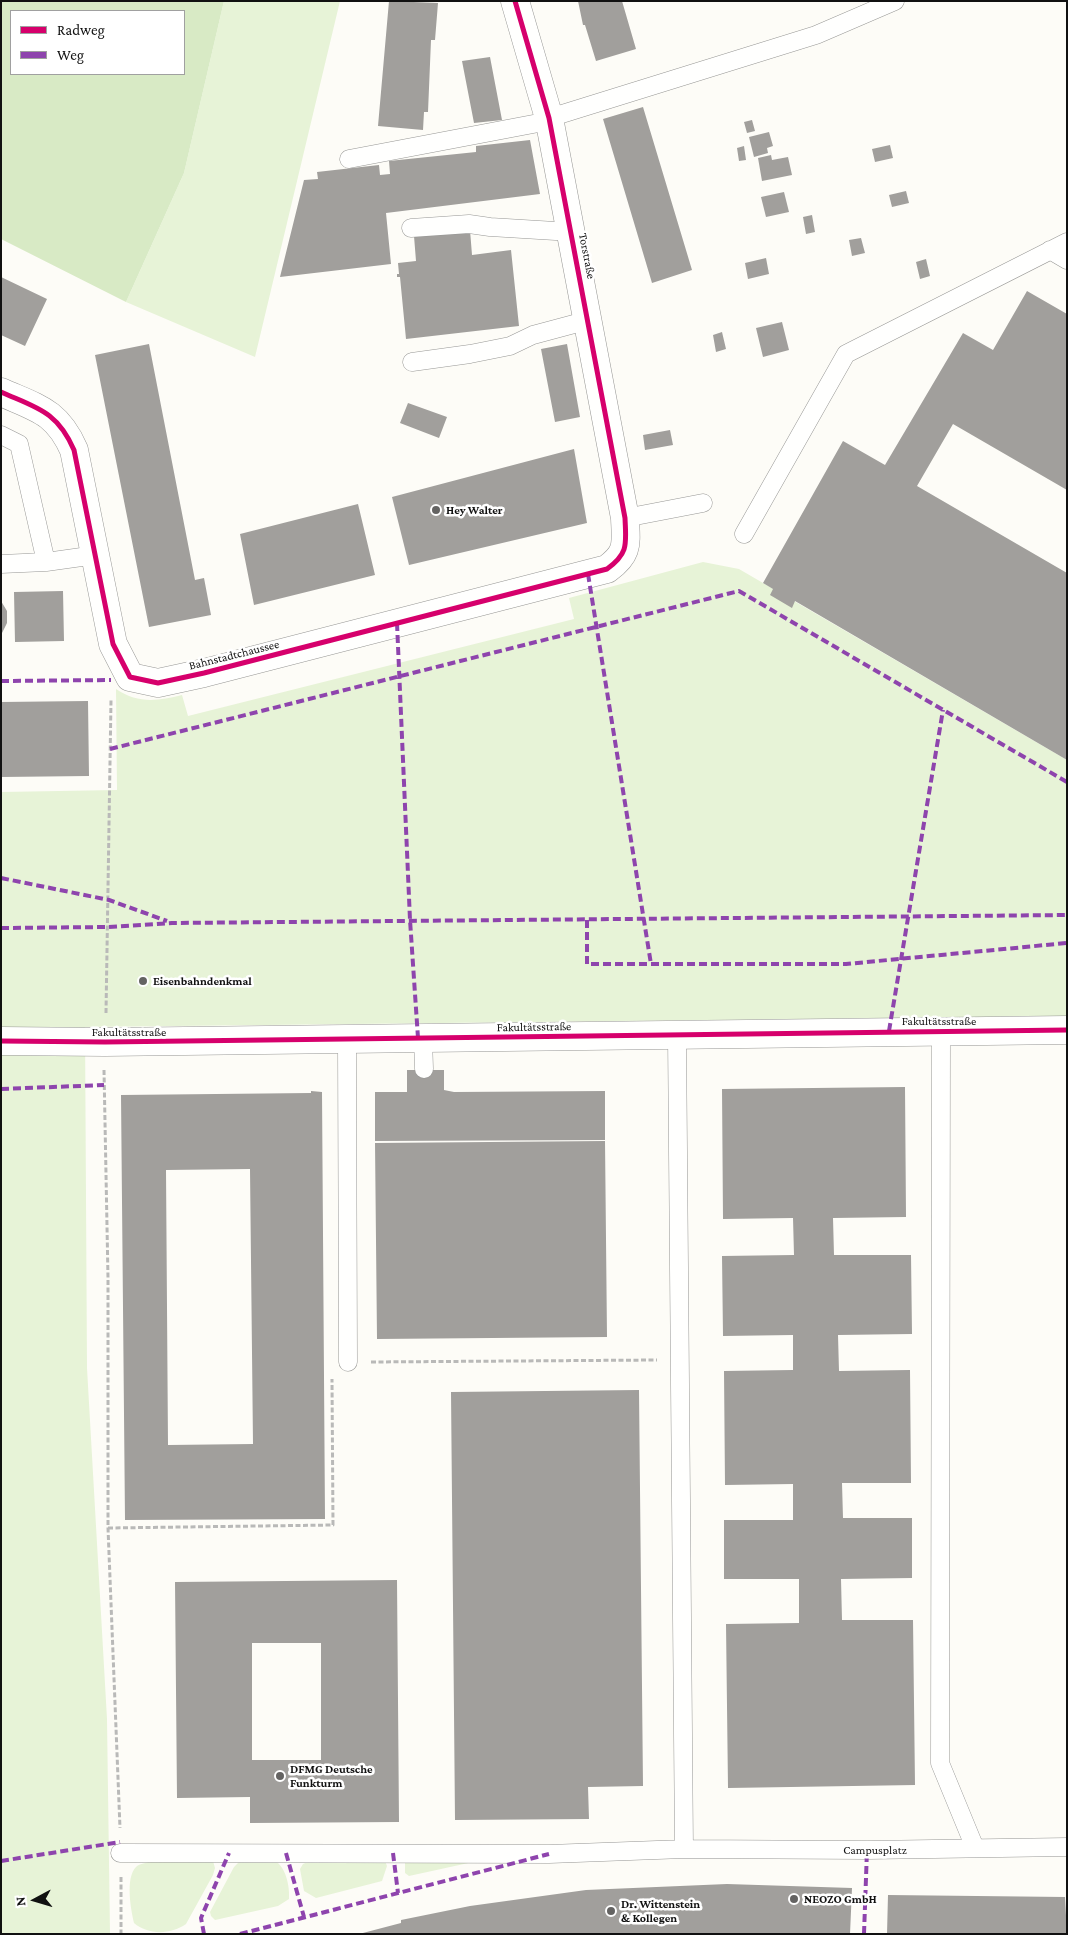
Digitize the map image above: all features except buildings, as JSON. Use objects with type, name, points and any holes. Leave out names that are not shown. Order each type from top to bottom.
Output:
[{"type":"street","name":"Torstraße","points":[[515,1],[549,120],[589,320],[625,518]]},
{"type":"street","points":[[1,392],[53,416],[67,435],[74,450],[113,644],[130,677]]},
{"type":"street","name":"Bahnstadtchaussee","points":[[130,677],[158,683],[204,673],[607,569],[620,559],[626,543],[625,518]]},
{"type":"street","name":"Fakultätsstraße","points":[[1,1041],[105,1042],[1067,1030]]},
{"type":"lane","points":[[349,160],[549,120],[816,36],[896,1]]},
{"type":"lane","points":[[411,228],[469,224],[490,228],[572,232]]},
{"type":"lane","points":[[744,534],[846,354],[1067,242]]},
{"type":"lane","points":[[1050,250],[1067,260]]},
{"type":"lane","points":[[412,362],[510,346],[533,335],[589,320]]},
{"type":"lane","points":[[1,436],[19,444],[46,562]]},
{"type":"lane","points":[[625,518],[703,504]]},
{"type":"lane","points":[[1,564],[46,562],[96,556]]},
{"type":"lane","points":[[941,1031],[940,1763],[975,1848]]},
{"type":"lane","points":[[677,1035],[684,1849]]},
{"type":"lane","points":[[423,1038],[424,1069]]},
{"type":"lane","points":[[347,1039],[348,1362]]},
{"type":"lane","name":"Campusplatz","points":[[120,1853],[549,1854],[684,1849],[1067,1847]]},
{"type":"path","points":[[121,1934],[120,1853],[108,1528],[105,1042],[111,680],[130,677]]},
{"type":"path","points":[[108,1528],[333,1525],[332,1363],[680,1359]]},
{"type":"green space","points":[[1,1],[224,1],[184,173],[126,302],[1,239]]},
{"type":"green space","points":[[224,1],[340,1],[255,357],[126,302],[184,173]]},
{"type":"green space","points":[[703,562],[739,569],[1067,760],[1067,1016],[85,1027],[87,1368],[107,1719],[110,1934],[1,1934],[1,792],[117,790],[116,689],[132,697],[148,700],[182,695],[188,716],[574,619],[569,598]]},
{"type":"green space","points":[[159,1861],[213,1861],[215,1868],[213,1875],[186,1924],[180,1928],[159,1932],[146,1930],[134,1923],[130,1902],[130,1886],[136,1867],[141,1864]]},
{"type":"green space","points":[[240,1861],[275,1861],[279,1864],[285,1872],[289,1899],[278,1906],[215,1920],[210,1912],[234,1867]]},
{"type":"green space","points":[[310,1861],[385,1861],[387,1866],[382,1881],[316,1898],[304,1891],[300,1869],[303,1864]]},
{"type":"green space","points":[[405,1862],[473,1862],[409,1876],[405,1873]]},
{"type":"marked path","points":[[588,574],[651,964]]},
{"type":"marked path","points":[[110,749],[739,591],[1067,782]]},
{"type":"marked path","points":[[397,623],[410,920],[418,1038]]},
{"type":"marked path","points":[[1,681],[111,680]]},
{"type":"marked path","points":[[889,1031],[943,710]]},
{"type":"marked path","points":[[1,878],[109,900],[167,921]]},
{"type":"marked path","points":[[1,928],[108,927],[172,923],[1067,915]]},
{"type":"marked path","points":[[587,920],[587,964],[846,964],[1067,943]]},
{"type":"marked path","points":[[1,1089],[104,1085]]},
{"type":"marked path","points":[[1,1861],[120,1842]]},
{"type":"marked path","points":[[864,1934],[867,1850]]},
{"type":"marked path","points":[[204,1934],[201,1918],[229,1853]]},
{"type":"marked path","points":[[286,1853],[304,1917]]},
{"type":"marked path","points":[[393,1853],[398,1893]]},
{"type":"marked path","points":[[240,1934],[549,1854]]},
{"type":"cycle path","points":[[1,392],[45,412],[60,427],[74,450],[113,644],[130,677],[158,683],[204,673],[607,569],[623,553],[626,541],[625,518],[549,118],[515,1]]},
{"type":"cycle path","points":[[1,1041],[105,1042],[1067,1030]]},
{"type":"place","name":"Hey Walter","points":[[436,510]]},
{"type":"place","name":"Eisenbahndenkmal","points":[[143,981]]},
{"type":"place","name":"DFMG Deutsche Funkturm","points":[[280,1776]]},
{"type":"place","name":"NEOZO GmbH","points":[[794,1899]]},
{"type":"place","name":"Dr. Wittenstein & Kollegen","points":[[611,1911]]}]
